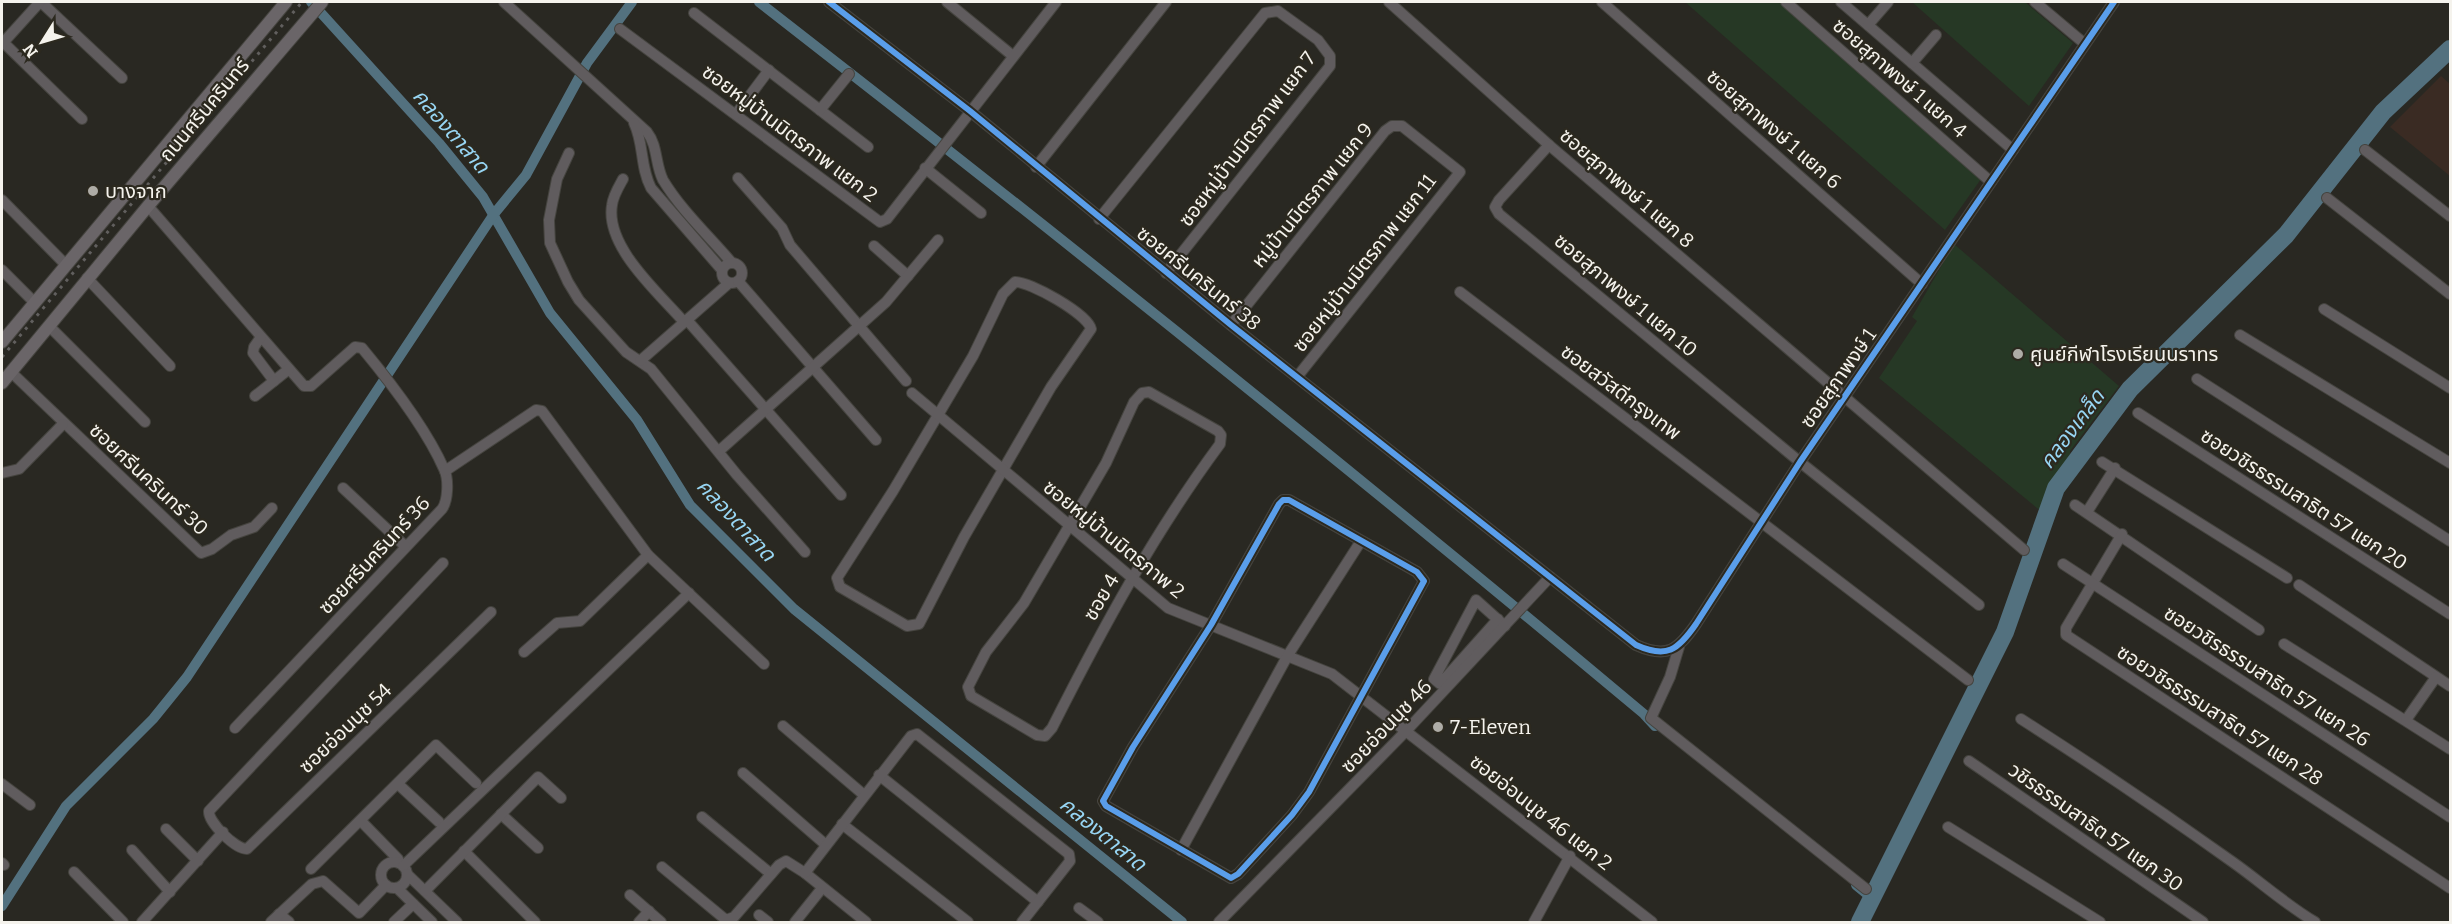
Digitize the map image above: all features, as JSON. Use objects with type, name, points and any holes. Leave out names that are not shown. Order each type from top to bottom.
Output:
[{"type":"main road","name":"ถนนศรีนครินทร์","points":[[2,342],[286,2]]},
{"type":"main road","name":"ถนนศรีนครินทร์","points":[[2,383],[87,278],[322,2]]},
{"type":"street","points":[[82,119],[2,43],[41,2],[122,78]]},
{"type":"street","points":[[504,2],[652,138],[660,174],[666,184],[732,262],[742,269],[734,282],[640,361]]},
{"type":"street","name":"ซอยศรีนครินทร์ 38","points":[[829,2],[970,111],[1231,326],[1550,577]]},
{"type":"street","points":[[947,2],[1013,56]]},
{"type":"street","name":"ซอยหมู่บ้านมิตรภาพ แยก 2","points":[[620,29],[880,222],[887,219],[1056,2]]},
{"type":"street","points":[[1036,167],[1166,2]]},
{"type":"street","name":"ซอยสุภาพงษ์ 1 แยก 8","points":[[1389,2],[1549,145],[1844,399],[2024,550]]},
{"type":"street","name":"ซอยสุภาพงษ์ 1 แยก 6","points":[[1602,2],[1922,284]]},
{"type":"street","name":"ซอยสุภาพงษ์ 1 แยก 4","points":[[1785,2],[1991,182]]},
{"type":"street","points":[[1841,2],[2013,150]]},
{"type":"street","points":[[1868,25],[1888,2]]},
{"type":"street","points":[[2035,2],[2085,44]]},
{"type":"street","name":"ซอยสุภาพงษ์ 1","points":[[1866,889],[1651,718],[1670,677],[1679,647],[1709,605],[1800,462],[2114,2]]},
{"type":"street","name":"ซอยหมู่บ้านมิตรภาพ แยก 7","points":[[1099,219],[1265,14],[1278,10],[1304,29],[1328,50],[1332,61],[1330,66],[1166,273]]},
{"type":"street","points":[[694,13],[868,147]]},
{"type":"street","points":[[1912,63],[1936,35]]},
{"type":"street","points":[[736,114],[769,70]]},
{"type":"street","points":[[820,110],[849,74]]},
{"type":"street","points":[[634,122],[639,137],[645,176],[651,188],[722,270],[723,278],[734,282],[876,440]]},
{"type":"street","name":"หมู่บ้านมิตรภาพ แยก 9","points":[[1231,326],[1392,126],[1402,126],[1460,172]]},
{"type":"street","name":"ซอยสุภาพงษ์ 1 แยก 10","points":[[1549,145],[1499,200],[1495,207],[1499,214],[1800,462]]},
{"type":"street","points":[[2365,150],[2451,216]]},
{"type":"street","points":[[569,153],[552,196],[550,243],[568,282],[579,300],[626,352],[651,369],[805,552]]},
{"type":"street","points":[[925,168],[981,213]]},
{"type":"street","name":"ซอยหมู่บ้านมิตรภาพ แยก 11","points":[[1297,377],[1460,172]]},
{"type":"street","points":[[738,178],[782,228],[790,245],[906,381]]},
{"type":"street","points":[[622,179],[612,206],[612,222],[616,236],[642,275],[841,495]]},
{"type":"street","points":[[2327,198],[2451,294]]},
{"type":"street","points":[[2,200],[66,265]]},
{"type":"street","points":[[148,206],[304,386],[311,386],[351,350],[359,346],[381,371],[445,471],[536,410],[542,411],[648,555],[764,664]]},
{"type":"street","points":[[719,451],[860,325],[909,276],[938,240]]},
{"type":"street","points":[[874,246],[909,276]]},
{"type":"street","points":[[722,270],[732,262]]},
{"type":"street","points":[[2,270],[34,302]]},
{"type":"street","points":[[87,278],[170,366]]},
{"type":"street","points":[[1024,283],[1087,319],[1091,329],[1051,387],[1003,471],[963,537],[919,624],[907,626],[840,587],[836,581],[838,575],[893,491],[973,356],[1010,284],[1024,283]]},
{"type":"street","name":"ซอยสวัสดีกรุงเทพ","points":[[1460,292],[1968,680]]},
{"type":"street","points":[[2324,309],[2451,388]]},
{"type":"street","points":[[50,326],[145,422]]},
{"type":"street","points":[[2240,335],[2451,463]]},
{"type":"street","points":[[261,337],[253,353],[274,381]]},
{"type":"street","points":[[255,396],[289,369]]},
{"type":"street","name":"ซอยศรีนครินทร์ 30","points":[[11,372],[201,553],[213,549],[231,535],[254,527],[272,508]]},
{"type":"street","points":[[2197,379],[2451,541]]},
{"type":"street","name":"ซอย 4","points":[[1149,392],[1218,431],[1221,435],[1220,444],[1176,504],[1096,642],[1053,728],[1045,736],[1037,735],[971,696],[968,687],[986,652],[1024,603],[1068,527],[1106,463],[1130,409],[1142,393],[1149,392]]},
{"type":"street","name":"ซอยหมู่บ้านมิตรภาพ 2","points":[[912,393],[1068,527],[1177,614],[1288,655],[1332,674],[1407,730]]},
{"type":"street","name":"ซอยวชิรธรรมสาธิต 57 แยก 20","points":[[2138,412],[2451,614]]},
{"type":"street","points":[[2,473],[19,469],[63,424]]},
{"type":"street","points":[[1800,462],[1979,605]]},
{"type":"street","points":[[2102,462],[2115,468],[2287,578]]},
{"type":"street","points":[[2087,512],[2115,468]]},
{"type":"street","name":"ซอยศรีนครินทร์ 36","points":[[235,728],[446,504],[445,471]]},
{"type":"street","points":[[343,488],[405,546]]},
{"type":"street","points":[[1289,500],[1361,541],[1417,572],[1424,581],[1363,698],[1309,792],[1292,815],[1238,874],[1228,876],[1106,806],[1103,801],[1133,747],[1210,625],[1281,502],[1289,500]]},
{"type":"street","points":[[2075,506],[2122,534],[2259,630]]},
{"type":"street","name":"ซอยวชิรธรรมสาธิต 57 แยก 28","points":[[2122,534],[2066,628],[2068,637],[2451,888]]},
{"type":"street","points":[[1182,850],[1288,655],[1361,541]]},
{"type":"street","points":[[524,652],[557,622],[580,621],[648,555]]},
{"type":"street","name":"ซอยอ่อนนุช 54","points":[[443,562],[208,811],[209,817],[223,832],[240,848],[247,849],[491,612]]},
{"type":"street","name":"ซอยวชิรธรรมสาธิต 57 แยก 26","points":[[2062,564],[2451,817]]},
{"type":"street","points":[[1550,577],[1636,645],[1662,652],[1679,647]]},
{"type":"street","name":"ซอยอ่อนนุช 46","points":[[1219,922],[1407,730],[1505,622],[1550,577]]},
{"type":"street","points":[[2299,585],[2451,686]]},
{"type":"street","points":[[403,868],[688,593]]},
{"type":"street","points":[[1476,600],[1505,622],[1440,684],[1434,678],[1476,600]]},
{"type":"street","points":[[2284,644],[2451,749]]},
{"type":"street","points":[[2406,720],[2436,677]]},
{"type":"street","points":[[2021,719],[2236,865],[2279,900],[2315,922]]},
{"type":"street","points":[[783,726],[864,795]]},
{"type":"street","name":"ซอยอ่อนนุช 46 แยก 2","points":[[1407,730],[1652,922]]},
{"type":"street","points":[[805,873],[879,775],[911,736],[917,734],[1066,850],[1071,857],[1022,922]]},
{"type":"street","points":[[311,869],[436,745],[476,783]]},
{"type":"street","name":"วชิรธรรมสาธิต 57 แยก 30","points":[[1969,761],[2203,922]]},
{"type":"street","points":[[743,773],[826,845]]},
{"type":"street","points":[[879,775],[1038,902]]},
{"type":"street","points":[[425,891],[538,777],[561,798]]},
{"type":"street","points":[[2,784],[30,805]]},
{"type":"street","points":[[398,784],[439,822]]},
{"type":"street","points":[[501,814],[538,848]]},
{"type":"street","points":[[702,817],[771,874]]},
{"type":"street","points":[[361,821],[398,859],[403,868],[457,922]]},
{"type":"street","points":[[842,824],[968,922]]},
{"type":"street","points":[[1948,827],[2100,922]]},
{"type":"street","points":[[166,829],[198,861]]},
{"type":"street","points":[[142,922],[223,832]]},
{"type":"street","points":[[132,850],[170,892]]},
{"type":"street","points":[[464,851],[535,922]]},
{"type":"street","points":[[1534,922],[1570,856]]},
{"type":"street","points":[[662,867],[726,920],[734,917],[779,865],[786,861],[805,873],[866,922]]},
{"type":"street","points":[[403,868],[388,864],[383,869],[381,877],[432,922]]},
{"type":"street","points":[[275,918],[312,884],[323,881],[359,913],[392,887],[405,882],[403,868]]},
{"type":"street","points":[[74,872],[123,922]]},
{"type":"street","points":[[795,922],[819,892]]},
{"type":"street","points":[[630,895],[661,922]]},
{"type":"street","points":[[394,922],[413,904]]},
{"type":"street","points":[[1079,908],[1098,922]]},
{"type":"street","points":[[639,922],[649,911]]},
{"type":"street","points":[[275,918],[290,922]]},
{"type":"shaded area","points":[[2441,76],[2450,84],[2450,176],[2390,127]]},
{"type":"green space","points":[[1685,2],[1780,2],[1981,179],[1945,230]]},
{"type":"green space","points":[[1912,2],[2025,2],[2073,43],[2029,106]]},
{"type":"green space","points":[[1954,244],[2119,386],[2070,451],[2070,464],[2052,487],[2043,513],[1879,378],[1917,321],[1912,317]]},
{"type":"waterway","name":"คลองตาสาด","points":[[311,2],[439,143],[483,197],[550,313],[637,420],[690,505],[794,609],[1182,922]]},
{"type":"waterway","points":[[2,906],[66,806],[153,719],[187,677],[494,214],[526,175],[587,63],[632,2]]},
{"type":"waterway","points":[[759,2],[1094,265],[1315,443],[1535,623],[1644,714],[1655,726]]},
{"type":"waterway","name":"คลองเคล็ด","points":[[1860,922],[2005,632],[2056,488],[2130,389],[2286,235],[2383,112],[2450,49]]},
{"type":"waterway","points":[[1856,885],[1872,898]]},
{"type":"railway","points":[[2,357],[302,2]]},
{"type":"cycle path","points":[[829,2],[970,111],[1231,325],[1636,645],[1656,651],[1671,650],[1677,646],[1696,624],[1800,462],[2114,2]]},
{"type":"cycle path","points":[[1283,500],[1289,500],[1417,572],[1424,581],[1309,792],[1292,815],[1238,874],[1231,878],[1106,806],[1103,801],[1133,747],[1211,625],[1283,500]]},
{"type":"place","name":"บางจาก","points":[[93,191]]},
{"type":"place","name":"ศูนย์กีฬาโรงเรียนนราทร","points":[[2018,354]]},
{"type":"place","name":"7-Eleven","points":[[1438,727]]}]
